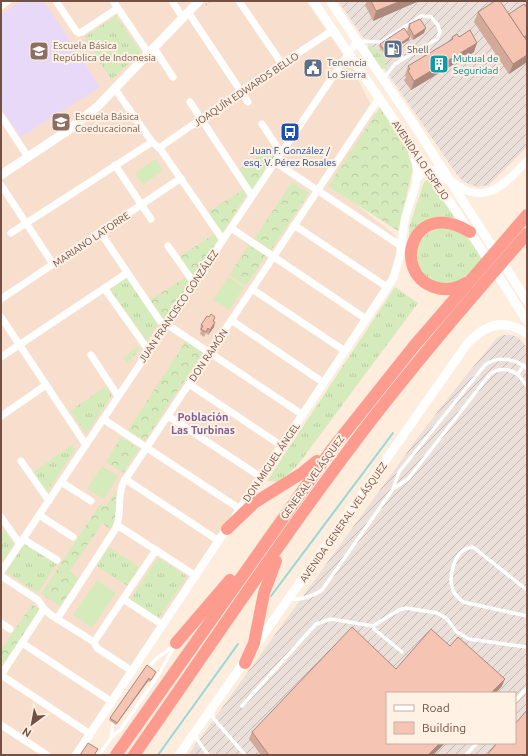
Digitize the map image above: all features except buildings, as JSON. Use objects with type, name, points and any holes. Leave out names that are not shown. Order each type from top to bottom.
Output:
[{"type":"highway","name":"GENERAL VELÁSQUEZ","points":[[116,755],[261,548],[357,417],[414,346],[527,215]]},
{"type":"highway","points":[[470,232],[460,226],[448,222],[434,223],[422,230],[416,238],[412,246],[411,257],[413,268],[419,277],[432,287],[443,289],[455,288],[471,280]]},
{"type":"highway","name":"GENERAL VELÁSQUEZ","points":[[134,755],[331,474],[426,352],[527,234]]},
{"type":"highway","points":[[227,529],[254,503],[307,470],[357,417]]},
{"type":"highway","points":[[245,663],[254,643],[266,585],[286,538]]},
{"type":"highway","points":[[176,643],[230,580],[261,548]]},
{"type":"main road","points":[[1,175],[81,121],[97,108],[199,1]]},
{"type":"main road","name":"AVENIDA LO ESPEJO","points":[[313,1],[470,232],[527,321]]},
{"type":"main road","name":"AVENIDA LO ESPEJO","points":[[330,1],[450,180],[527,301]]},
{"type":"main road","points":[[404,135],[412,135],[415,128]]},
{"type":"main road","points":[[417,177],[427,170],[433,170],[440,173],[451,189],[462,200]]},
{"type":"main road","name":"AVENIDA GENERAL VELÁSQUEZ","points":[[179,755],[245,663],[457,358],[473,338],[486,328],[502,324],[515,326],[527,334]]},
{"type":"street","points":[[1,6],[8,1]]},
{"type":"street","points":[[56,1],[76,31],[79,33],[118,8]]},
{"type":"street","points":[[113,1],[173,77]]},
{"type":"street","points":[[172,1],[186,15],[248,102]]},
{"type":"street","points":[[239,1],[282,64]]},
{"type":"street","name":"JOAQUÍN EDWARDS BELLO","points":[[159,148],[201,118],[333,30]]},
{"type":"street","name":"JUAN FRANCISCO GONZÁLEZ","points":[[1,572],[222,240],[357,41]]},
{"type":"street","points":[[115,89],[152,142],[159,148],[222,240]]},
{"type":"street","name":"DON RAMÓN","points":[[58,619],[118,525],[120,491],[125,479],[379,98]]},
{"type":"street","points":[[190,102],[252,196]]},
{"type":"street","points":[[1,116],[28,157]]},
{"type":"street","points":[[262,124],[281,152]]},
{"type":"street","points":[[11,233],[152,142]]},
{"type":"street","name":"DON MIGUEL ÁNGEL","points":[[76,755],[387,288],[396,271],[405,218],[414,192],[417,177],[414,151]]},
{"type":"street","points":[[450,180],[459,188],[471,192],[489,192],[500,187],[527,161]]},
{"type":"street","points":[[275,162],[401,246]]},
{"type":"street","points":[[115,165],[151,219]]},
{"type":"street","name":"MARIANO LATORRE","points":[[1,299],[180,178]]},
{"type":"street","points":[[1,185],[53,264]]},
{"type":"street","points":[[294,225],[387,288]]},
{"type":"street","points":[[231,228],[366,319]]},
{"type":"street","points":[[100,232],[160,321],[210,352],[303,415]]},
{"type":"street","points":[[168,246],[194,283]]},
{"type":"street","points":[[1,357],[127,273]]},
{"type":"street","points":[[104,288],[148,351]]},
{"type":"street","points":[[252,289],[345,351]]},
{"type":"street","points":[[1,317],[86,445]]},
{"type":"street","points":[[231,320],[324,383]]},
{"type":"street","points":[[91,355],[118,396]]},
{"type":"street","points":[[189,384],[282,446]]},
{"type":"street","points":[[1,416],[46,385]]},
{"type":"street","points":[[168,416],[261,477]]},
{"type":"street","points":[[103,419],[240,509]]},
{"type":"street","points":[[21,461],[49,501]]},
{"type":"street","points":[[125,479],[219,541]]},
{"type":"street","points":[[61,482],[91,501]]},
{"type":"street","points":[[39,515],[73,537]]},
{"type":"street","points":[[1,517],[22,542],[57,560]]},
{"type":"street","points":[[118,525],[196,576]]},
{"type":"street","points":[[94,642],[156,550]]},
{"type":"street","points":[[1,576],[38,600],[44,609],[94,642],[97,648],[132,671]]},
{"type":"street","points":[[123,599],[162,625]]},
{"type":"street","points":[[44,609],[1,675],[90,734]]},
{"type":"street","points":[[1,623],[10,629]]},
{"type":"street","points":[[22,643],[112,702]]},
{"type":"street","points":[[1,725],[47,755]]},
{"type":"lane","points":[[357,41],[381,42],[421,16],[431,17],[436,22],[440,32],[437,39],[403,58],[395,64],[383,79]]},
{"type":"lane","points":[[389,37],[403,58]]},
{"type":"lane","points":[[290,598],[296,600],[322,590],[393,489],[399,472],[484,365],[493,361],[510,360],[524,365],[527,369]]},
{"type":"lane","points":[[518,374],[524,365]]},
{"type":"lane","points":[[393,489],[408,479],[490,374],[497,370],[510,371],[518,374],[527,386]]},
{"type":"lane","points":[[527,590],[473,547],[465,549],[456,558],[452,586],[455,595],[463,602],[527,616]]},
{"type":"lane","points":[[242,706],[316,624],[331,619],[373,626],[399,610],[406,608],[437,613],[446,618],[457,632],[469,639],[527,647]]},
{"type":"lane","points":[[373,626],[374,629],[402,652]]},
{"type":"lane","points":[[147,669],[157,658],[176,643]]},
{"type":"lane","points":[[99,755],[111,738],[121,729],[152,684],[176,643]]},
{"type":"lane","points":[[516,700],[527,688]]},
{"type":"lane","points":[[210,711],[214,719],[244,755]]},
{"type":"lane","points":[[111,738],[113,723]]},
{"type":"lane","points":[[194,735],[208,755]]},
{"type":"lane","points":[[466,755],[476,744]]},
{"type":"shaded area","points":[[1,1],[306,1],[353,69],[378,119],[332,185],[396,236],[396,256],[388,280],[71,755],[1,755]]},
{"type":"shaded area","name":"Escuela Básica República de Indonesia","points":[[21,1],[44,1],[100,87],[21,137],[1,108],[1,14]]},
{"type":"shaded area","points":[[338,1],[527,1],[527,147],[489,185],[477,187],[464,182],[458,176]]},
{"type":"shaded area","points":[[503,335],[518,337],[527,348],[527,755],[188,755],[419,436],[497,338]]},
{"type":"green space","points":[[116,16],[141,52],[111,80],[84,37]]},
{"type":"green space","points":[[368,46],[376,48],[382,53],[386,64],[385,68],[380,68],[368,49]]},
{"type":"green space","points":[[380,107],[407,150],[413,169],[398,231],[328,186]]},
{"type":"green space","points":[[274,147],[278,153],[252,191],[238,170]]},
{"type":"green space","points":[[155,159],[163,170],[143,185],[135,173]]},
{"type":"green space","points":[[430,177],[460,220],[449,217],[426,219],[417,226],[409,240],[409,227],[424,182]]},
{"type":"green space","points":[[292,182],[309,193],[271,250],[254,239]]},
{"type":"green space","points":[[244,189],[247,194],[222,233],[208,212]]},
{"type":"green space","points":[[438,228],[453,230],[465,235],[470,239],[483,257],[472,272],[459,282],[446,286],[433,284],[418,267],[416,250],[420,241],[428,233]]},
{"type":"green space","points":[[214,234],[218,240],[192,279],[179,257]]},
{"type":"green space","points":[[249,245],[266,256],[246,286],[229,275]]},
{"type":"green space","points":[[127,277],[158,323],[147,342],[110,289]]},
{"type":"green space","points":[[186,277],[190,282],[164,321],[150,300]]},
{"type":"green space","points":[[228,277],[244,287],[229,310],[213,300]]},
{"type":"green space","points":[[395,287],[418,303],[297,466],[279,482],[267,481]]},
{"type":"green space","points":[[186,341],[203,352],[145,441],[128,430]]},
{"type":"green space","points":[[138,346],[140,348],[128,364],[123,358]]},
{"type":"green space","points":[[106,386],[112,395],[86,434],[70,411]]},
{"type":"green space","points":[[121,437],[139,449],[123,473],[106,462]]},
{"type":"green space","points":[[73,444],[75,450],[46,493],[32,473]]},
{"type":"green space","points":[[102,466],[118,476],[104,499],[87,489]]},
{"type":"green space","points":[[117,490],[116,521],[110,529],[102,523],[70,571],[79,579],[60,606],[41,594],[100,504],[105,507]]},
{"type":"green space","points":[[5,530],[14,544],[1,564],[1,532]]},
{"type":"green space","points":[[24,543],[57,563],[38,593],[6,572]]},
{"type":"green space","points":[[109,547],[139,567],[127,586],[97,566]]},
{"type":"green space","points":[[159,558],[186,576],[186,578],[158,619],[130,600]]},
{"type":"green space","points":[[97,580],[116,593],[92,628],[73,615]]},
{"type":"green space","points":[[32,604],[40,610],[1,669],[1,650]]},
{"type":"waterway","points":[[271,596],[393,433]]},
{"type":"waterway","points":[[158,755],[238,644]]},
{"type":"place","name":"Shell","points":[[393,49]]},
{"type":"place","name":"Escuela Básica República de Indonesia","points":[[39,51]]},
{"type":"place","name":"Mutual de Seguridad","points":[[439,64]]},
{"type":"place","name":"Tenencia Lo Sierra","points":[[313,68]]},
{"type":"place","name":"Escuela Básica Coeducacional","points":[[61,122]]},
{"type":"place","name":"Juan F. González / esq. V. Pérez Rosales","points":[[290,132]]},
{"type":"district","name":"Población Las Turbinas","points":[[203,423]]}]
